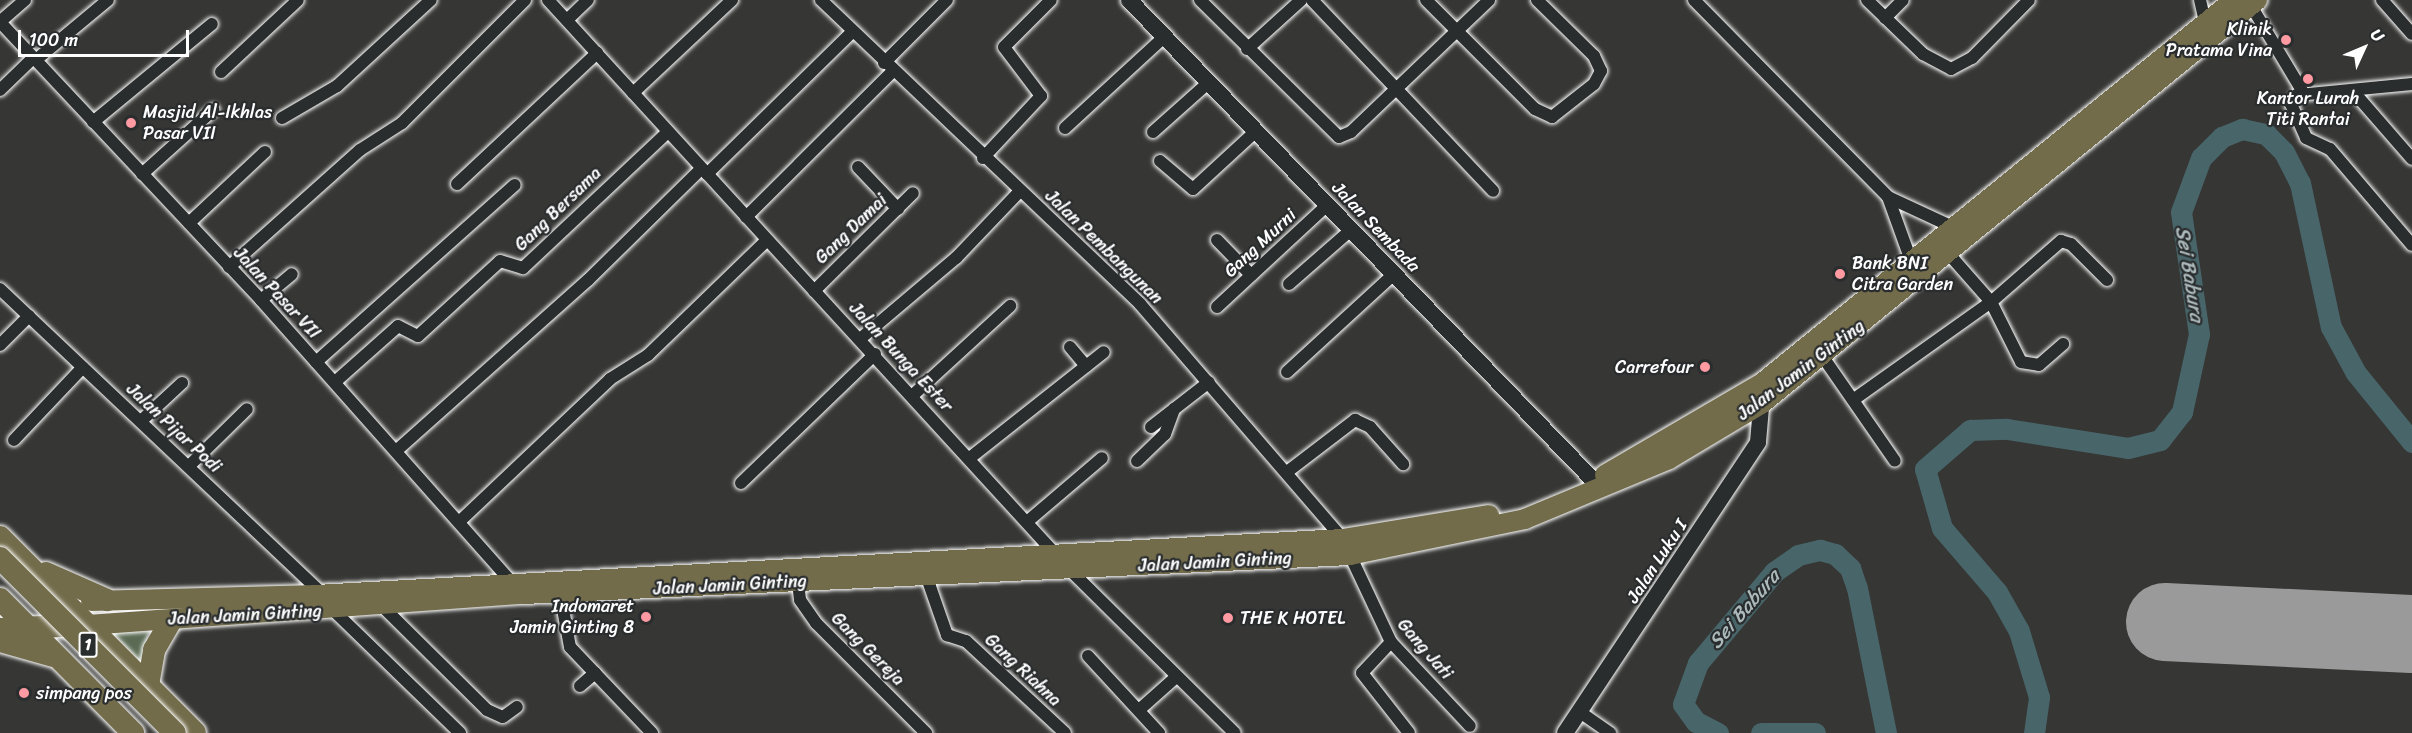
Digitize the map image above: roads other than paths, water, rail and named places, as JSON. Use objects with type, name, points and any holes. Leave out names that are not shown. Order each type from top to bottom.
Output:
[{"type":"highway","name":"1","points":[[0,537],[11,558],[175,733]]},
{"type":"highway","name":"1","points":[[11,558],[64,602],[195,733]]},
{"type":"highway","points":[[11,558],[107,600]]},
{"type":"highway","name":"1","points":[[0,578],[156,733]]},
{"type":"highway","name":"1","points":[[2,602],[133,733]]},
{"type":"highway","name":"Jalan Jamin Ginting","points":[[2,602],[64,602]]},
{"type":"highway","points":[[148,685],[154,650],[171,620]]},
{"type":"highway","name":"Jalan Jamin Ginting","points":[[0,629],[87,625]]},
{"type":"highway","points":[[0,641],[62,661]]},
{"type":"highway","points":[[138,733],[148,716],[168,706]]},
{"type":"main road","name":"Jalan Jamin Ginting","points":[[64,602],[107,600],[328,602],[383,607],[517,588],[560,593],[1069,569],[1346,547],[1482,531],[1570,503],[1669,459],[1761,404],[1823,357],[1916,270],[1948,254],[1961,233],[2205,22],[2247,2]]},
{"type":"main road","name":"Jalan Jamin Ginting","points":[[87,625],[171,620],[328,602],[1054,551],[1346,547],[1473,520],[1594,481],[1750,392],[1916,270],[2247,2]]},
{"type":"street","points":[[0,22],[25,0]]},
{"type":"street","points":[[0,90],[108,0]]},
{"type":"street","points":[[221,72],[298,0]]},
{"type":"street","points":[[282,118],[337,86],[431,0]]},
{"type":"street","points":[[229,267],[366,145],[402,123],[525,0]]},
{"type":"street","name":"Jalan Bunga Ester","points":[[548,0],[814,291],[971,457],[1069,569],[1235,733]]},
{"type":"street","points":[[567,20],[588,0]]},
{"type":"street","points":[[633,93],[732,0]]},
{"type":"street","name":"Jalan Pembangunan","points":[[821,0],[851,33],[1019,192],[1100,262],[1287,472],[1346,547]]},
{"type":"street","points":[[746,217],[888,67],[947,0]]},
{"type":"street","points":[[983,158],[1041,96],[1004,47],[1051,0]]},
{"type":"street","name":"Jalan Sembada","points":[[1129,0],[1594,481]]},
{"type":"street","points":[[1200,0],[1247,49],[1339,137],[1396,89],[1489,0]]},
{"type":"street","points":[[1247,49],[1301,0]]},
{"type":"street","points":[[1312,0],[1493,191]]},
{"type":"street","points":[[1426,0],[1535,109],[1556,116],[1594,84],[1601,71],[1594,56],[1537,0]]},
{"type":"street","points":[[1694,0],[1888,197],[1961,233]]},
{"type":"street","points":[[1867,0],[1923,54],[1951,69],[1972,58],[2029,0]]},
{"type":"street","points":[[1885,18],[1903,0]]},
{"type":"street","points":[[2200,0],[2205,22]]},
{"type":"street","points":[[2382,0],[2412,34]]},
{"type":"street","points":[[2247,2],[2304,94]]},
{"type":"street","name":"Jalan Pasar VII","points":[[0,22],[261,300],[460,521],[517,588]]},
{"type":"street","points":[[93,122],[212,24]]},
{"type":"street","points":[[396,451],[588,279],[851,33]]},
{"type":"street","points":[[1065,128],[1164,37]]},
{"type":"street","points":[[457,184],[597,53]]},
{"type":"street","points":[[1153,132],[1208,83]]},
{"type":"street","points":[[2412,84],[2304,94],[2291,104],[2303,135],[2330,149],[2412,245]]},
{"type":"street","points":[[2352,90],[2412,159]]},
{"type":"street","points":[[142,174],[213,110]]},
{"type":"street","points":[[1160,161],[1193,189],[1256,131]]},
{"type":"street","name":"Gang Bersama","points":[[335,382],[398,326],[418,336],[500,261],[523,268],[668,132]]},
{"type":"street","points":[[189,223],[265,152]]},
{"type":"street","points":[[858,167],[898,209]]},
{"type":"street","points":[[316,362],[515,185]]},
{"type":"street","points":[[860,339],[951,262],[1019,192]]},
{"type":"street","name":"Gang Damai","points":[[814,291],[914,194]]},
{"type":"street","points":[[1888,197],[1916,270]]},
{"type":"street","name":"Gang Murni","points":[[1217,307],[1327,205]]},
{"type":"street","points":[[1289,284],[1352,230]]},
{"type":"street","points":[[460,521],[610,379],[648,355],[767,240]]},
{"type":"street","points":[[1217,240],[1251,275]]},
{"type":"street","points":[[1853,400],[1991,302],[2061,242],[2071,244],[2108,280]]},
{"type":"street","points":[[1948,254],[1991,302],[2021,362],[2039,365],[2063,344]]},
{"type":"street","points":[[261,300],[292,274]]},
{"type":"street","points":[[1287,372],[1394,274]]},
{"type":"street","name":"Jalan Pijar Podi","points":[[0,289],[189,466],[460,733]]},
{"type":"street","points":[[913,395],[1010,306]]},
{"type":"street","points":[[0,345],[29,316]]},
{"type":"street","points":[[1070,347],[1086,366]]},
{"type":"street","points":[[971,457],[1104,352]]},
{"type":"street","points":[[741,483],[875,354]]},
{"type":"street","points":[[1823,357],[1895,461]]},
{"type":"street","points":[[14,440],[83,367]]},
{"type":"street","points":[[1151,426],[1209,382]]},
{"type":"street","points":[[141,421],[182,383]]},
{"type":"street","name":"Jalan Luku I","points":[[1565,733],[1758,442],[1761,404]]},
{"type":"street","points":[[189,466],[247,409]]},
{"type":"street","points":[[1137,461],[1165,434],[1174,409]]},
{"type":"street","points":[[1287,472],[1356,420],[1370,427],[1403,465]]},
{"type":"street","points":[[1028,521],[1102,458]]},
{"type":"street","name":"Gang Jati","points":[[1346,547],[1391,642],[1470,726]]},
{"type":"street","name":"Gang Riahna","points":[[926,575],[947,635],[966,641],[1065,733]]},
{"type":"street","name":"Gang Gereja","points":[[798,582],[807,612],[926,733]]},
{"type":"street","points":[[560,593],[568,643],[652,733]]},
{"type":"street","points":[[383,607],[487,710],[503,717],[518,707]]},
{"type":"street","points":[[1391,642],[1362,673],[1409,733]]},
{"type":"street","points":[[1088,656],[1159,733]]},
{"type":"street","points":[[580,686],[595,673]]},
{"type":"street","points":[[1139,710],[1176,677]]},
{"type":"street","points":[[1580,712],[1610,733]]},
{"type":"waterway","name":"Sei Babura","points":[[2034,733],[2039,697],[2019,631],[1997,592],[1942,528],[1925,469],[1970,430],[2007,429],[2128,448],[2160,440],[2182,412],[2199,334],[2181,212],[2201,158],[2222,137],[2242,129],[2266,134],[2284,152],[2300,183],[2331,327],[2356,373],[2412,442]]},
{"type":"waterway","name":"Sei Babura","points":[[1718,733],[1696,722],[1683,704],[1698,663],[1774,572],[1798,555],[1820,550],[1835,554],[1850,568],[1857,588],[1886,733]]},
{"type":"waterway","name":"Sei Babura","points":[[1761,733],[1815,733]]},
{"type":"place","name":"Klinik Pratama Vina","points":[[2286,40]]},
{"type":"place","name":"Kantor Lurah Titi Rantai","points":[[2308,79]]},
{"type":"place","name":"Masjid Al-Ikhlas Pasar VII","points":[[131,123]]},
{"type":"place","name":"Bank BNI Citra Garden","points":[[1840,274]]},
{"type":"place","name":"Carrefour","points":[[1705,367]]},
{"type":"place","name":"Indomaret Jamin Ginting 8","points":[[646,617]]},
{"type":"place","name":"THE K HOTEL","points":[[1228,618]]},
{"type":"place","name":"simpang pos","points":[[24,693]]}]
